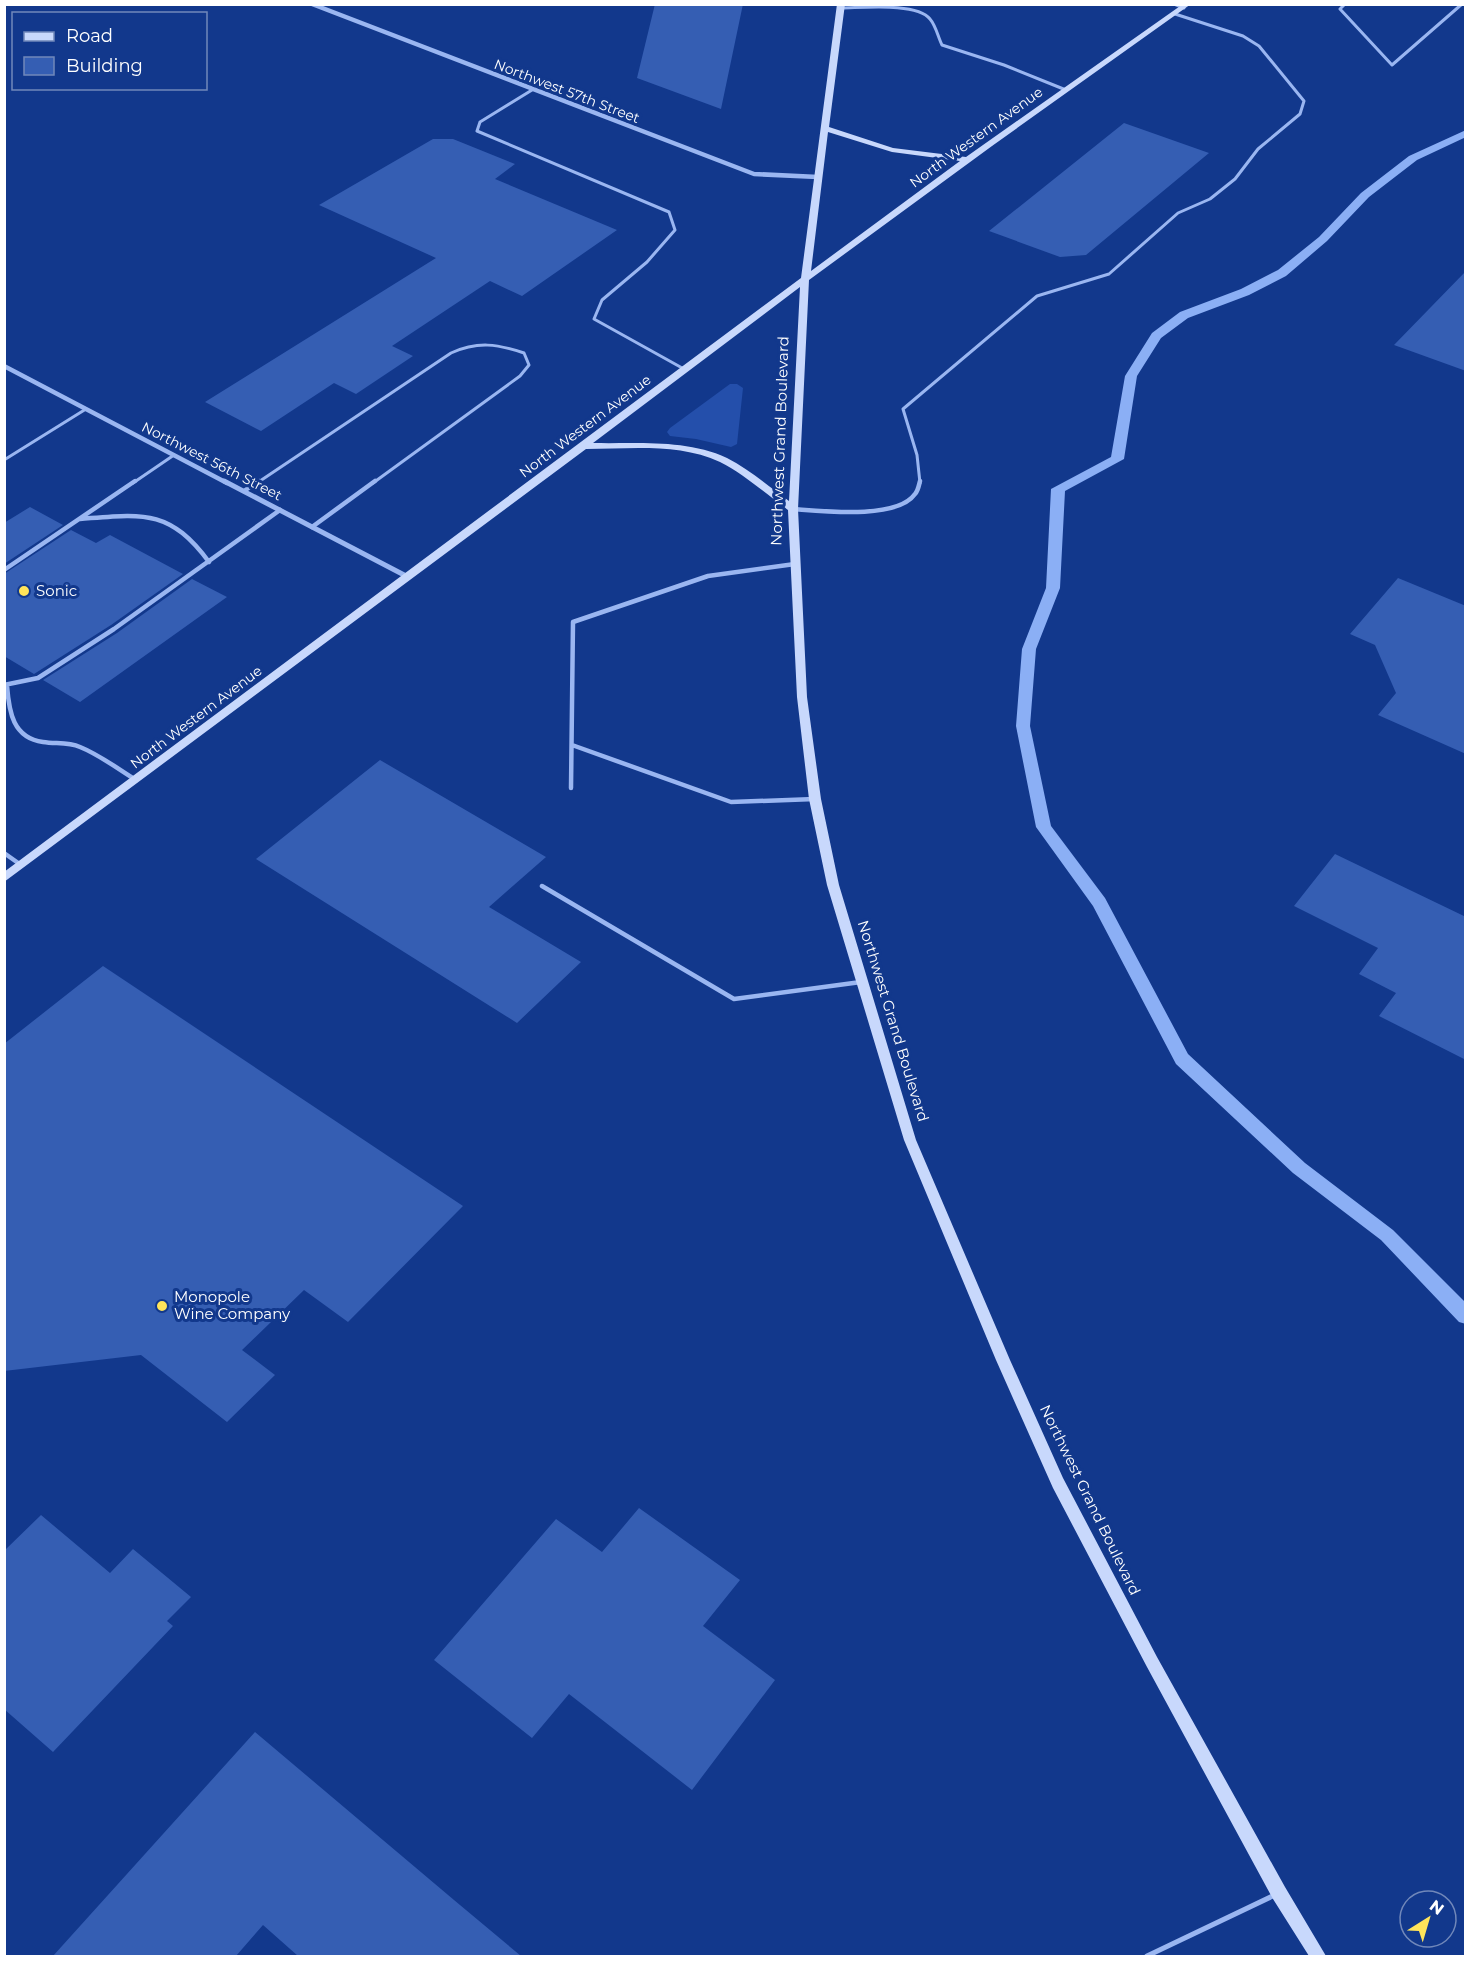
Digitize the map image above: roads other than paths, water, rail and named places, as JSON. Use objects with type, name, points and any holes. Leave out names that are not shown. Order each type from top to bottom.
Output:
[{"type":"main road","name":"Northwest Grand Boulevard","points":[[841,6],[805,281],[793,509],[802,697],[815,799],[833,885],[910,1140],[1058,1483],[1279,1893],[1318,1956]]},
{"type":"main road","name":"North Western Avenue","points":[[4,878],[684,369],[968,160],[1186,6]]},
{"type":"main road","points":[[826,129],[892,150],[968,160]]},
{"type":"main road","points":[[584,446],[673,448],[704,454],[724,461],[793,509]]},
{"type":"street","name":"Northwest 57th Street","points":[[312,4],[754,174],[818,177]]},
{"type":"street","name":"Northwest 56th Street","points":[[4,366],[408,577]]},
{"type":"lane","points":[[1174,4],[1186,6]]},
{"type":"lane","points":[[1345,4],[1340,9],[1392,65],[1462,4]]},
{"type":"lane","points":[[841,6],[913,10],[925,14],[930,18],[942,45],[1004,64],[1066,90]]},
{"type":"lane","points":[[793,509],[870,511],[903,506],[916,494],[921,482],[914,440],[903,409],[1037,296],[1109,274],[1178,213],[1210,200],[1235,179],[1258,148],[1300,114],[1304,101],[1259,46],[1243,36],[1175,14]]},
{"type":"lane","points":[[532,90],[480,122],[477,131],[669,212],[675,230],[647,262],[602,300],[594,319],[684,369]]},
{"type":"lane","points":[[244,491],[451,353],[471,343],[499,344],[524,352],[529,365],[520,376],[312,527]]},
{"type":"lane","points":[[4,460],[86,409]]},
{"type":"lane","points":[[4,570],[174,455]]},
{"type":"lane","points":[[136,780],[81,748],[59,742],[41,742],[16,728],[9,714],[6,686],[38,678],[58,666],[114,629],[280,510]]},
{"type":"lane","points":[[80,519],[131,515],[176,525],[195,540],[209,562]]},
{"type":"lane","points":[[571,788],[573,622],[708,576],[795,564]]},
{"type":"lane","points":[[573,745],[731,802],[815,799]]},
{"type":"lane","points":[[4,853],[21,866]]},
{"type":"lane","points":[[542,886],[734,999],[861,982]]},
{"type":"lane","points":[[1147,1956],[1279,1893]]},
{"type":"waterway","points":[[1466,133],[1413,158],[1365,195],[1323,239],[1282,273],[1245,292],[1184,315],[1156,336],[1131,376],[1117,459],[1058,489],[1053,588],[1029,649],[1023,726],[1044,827],[1099,902],[1182,1059],[1299,1168],[1387,1235],[1466,1316]]},
{"type":"place","name":"Sonic","points":[[24,591]]},
{"type":"place","name":"Monopole Wine Company","points":[[162,1306]]}]
